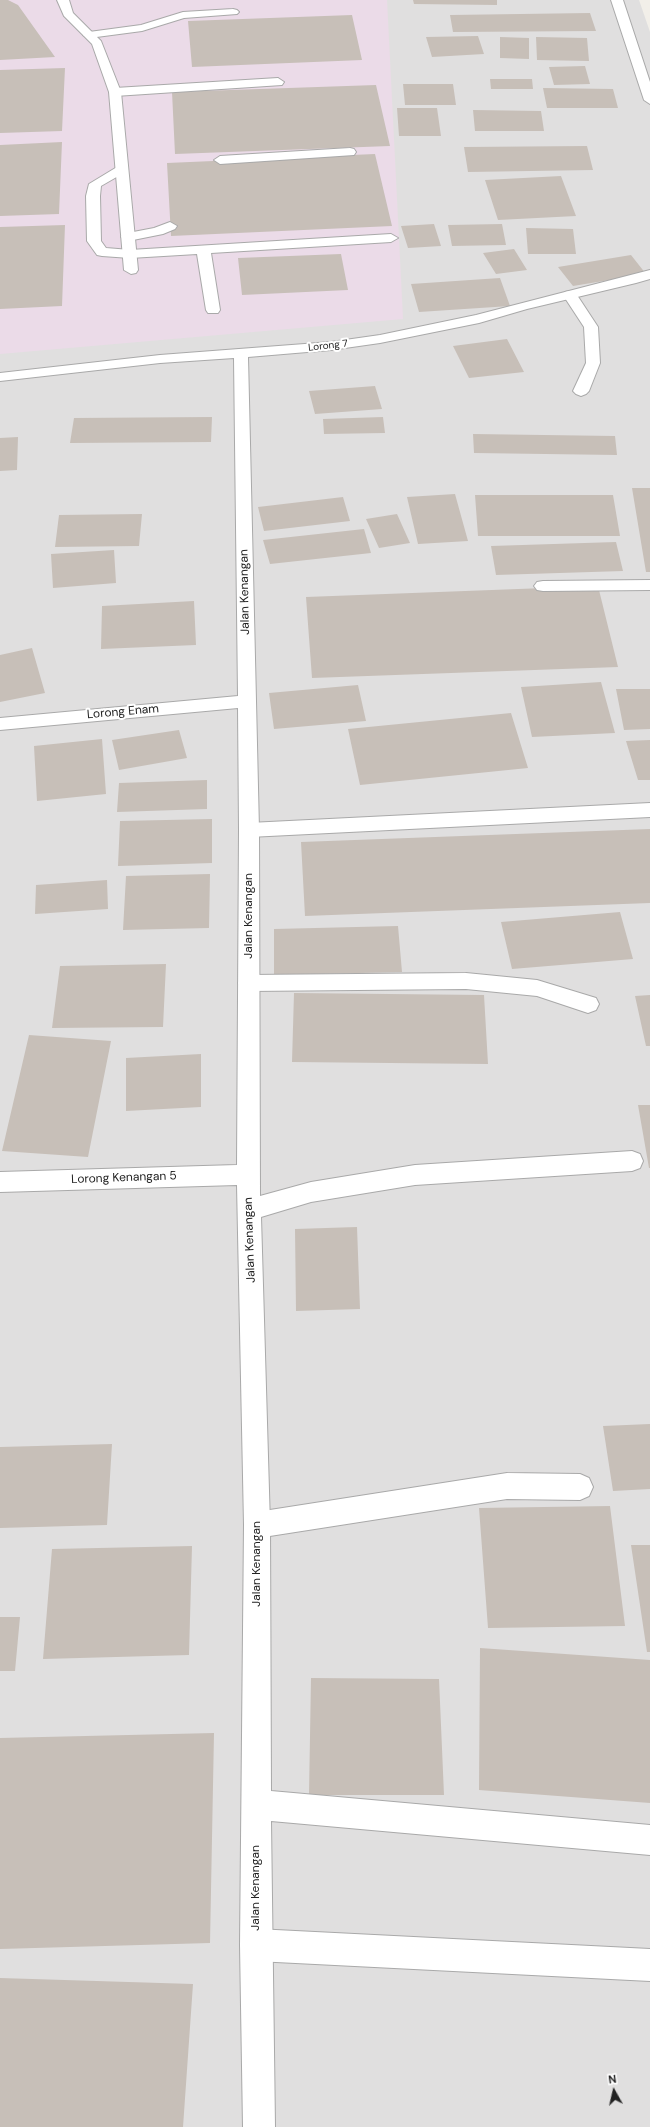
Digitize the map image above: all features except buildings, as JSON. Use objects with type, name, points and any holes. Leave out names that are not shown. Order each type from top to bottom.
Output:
[{"type":"street","points":[[64,0],[68,14],[97,43],[115,92],[131,270]]},
{"type":"street","points":[[617,0],[650,100]]},
{"type":"street","points":[[89,35],[142,28],[183,15],[233,12]]},
{"type":"street","points":[[115,92],[278,82]]},
{"type":"street","points":[[220,160],[350,152]]},
{"type":"street","points":[[122,168],[95,184],[93,196],[94,241],[102,252],[130,254],[391,238]]},
{"type":"street","points":[[128,237],[158,231],[170,226]]},
{"type":"street","points":[[203,249],[213,310]]},
{"type":"street","name":"Lorong 7","points":[[0,377],[160,359],[331,346],[380,340],[479,318],[650,274]]},
{"type":"street","points":[[570,295],[591,327],[593,363],[581,391]]},
{"type":"street","name":"Jalan Kenangan","points":[[241,353],[249,830],[248,1175],[257,1525],[256,1945],[259,2127]]},
{"type":"street","points":[[542,586],[650,585]]},
{"type":"street","name":"Lorong Enam","points":[[0,724],[247,701]]},
{"type":"street","points":[[249,830],[650,810]]},
{"type":"street","points":[[249,983],[466,981],[537,988],[588,1004]]},
{"type":"street","points":[[249,1210],[312,1192],[415,1175],[632,1161]]},
{"type":"street","name":"Lorong Kenangan 5","points":[[0,1182],[248,1175]]},
{"type":"street","points":[[257,1525],[507,1486],[580,1488]]},
{"type":"street","points":[[257,1805],[650,1840]]},
{"type":"street","points":[[256,1945],[650,1965]]},
{"type":"shaded area","points":[[0,0],[639,0],[650,32],[650,2127],[0,2127]]},
{"type":"shaded area","points":[[0,0],[387,0],[403,319],[0,354]]}]
